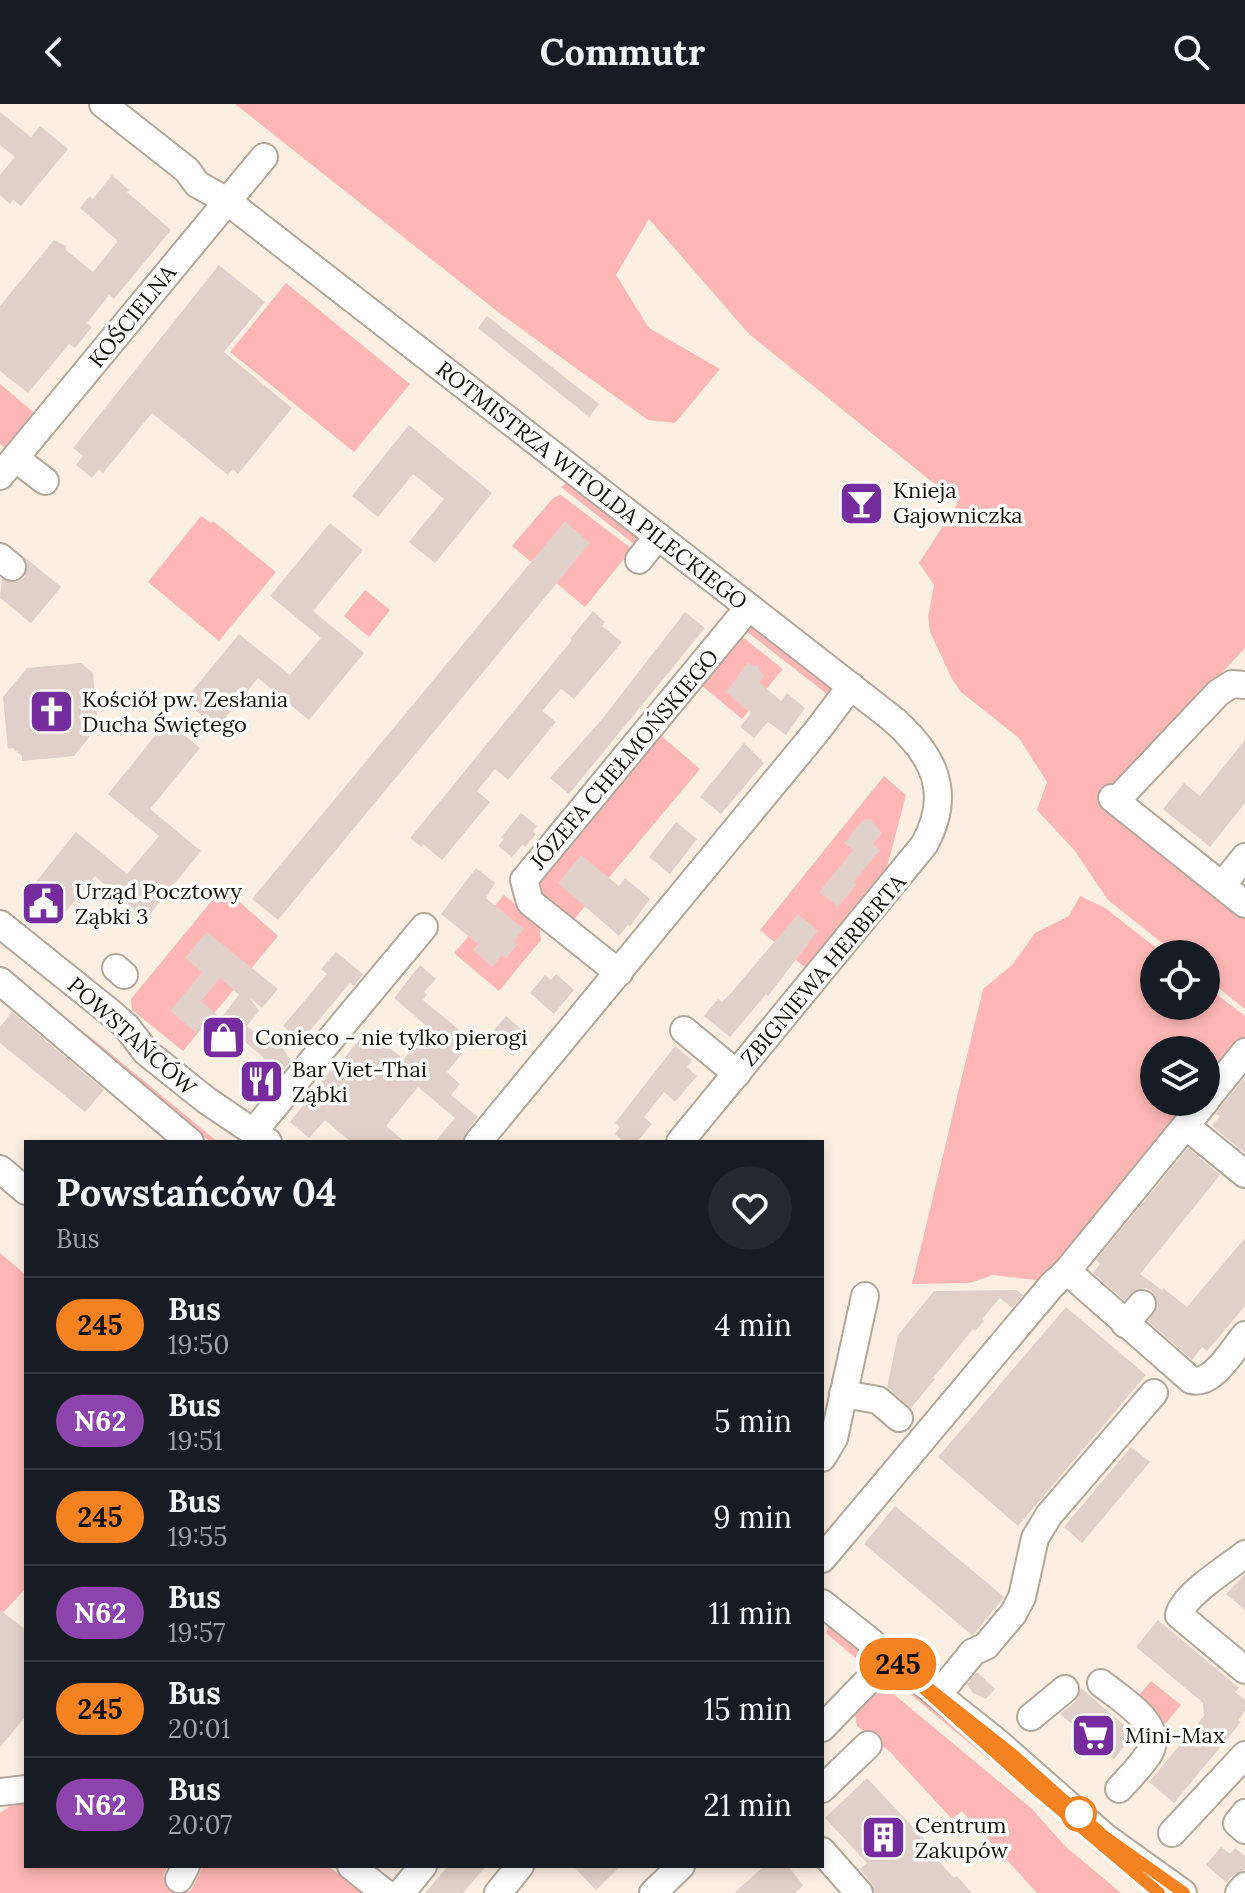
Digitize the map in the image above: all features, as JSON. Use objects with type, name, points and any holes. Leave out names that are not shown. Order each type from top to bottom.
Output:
[{"type":"street","name":"ROTMISTRZA WITOLDA PILECKIEGO","points":[[103,104],[187,170],[203,176],[227,201],[674,540],[749,607],[894,720],[920,745],[931,764],[937,785]]},
{"type":"street","name":"KOŚCIELNA","points":[[8,467],[264,157]]},
{"type":"street","points":[[8,467],[45,481]]},
{"type":"street","points":[[639,560],[674,540]]},
{"type":"street","name":"JÓZEFA CHEŁMOŃSKIEGO","points":[[619,973],[530,902],[524,880],[749,607]]},
{"type":"street","points":[[1245,685],[1232,684],[1218,693],[1114,799],[1245,904]]},
{"type":"street","points":[[480,1140],[851,686]]},
{"type":"street","name":"ZBIGNIEWA HERBERTA","points":[[682,1140],[924,845],[936,816],[937,785]]},
{"type":"street","points":[[1222,885],[1245,857]]},
{"type":"street","name":"POWSTAŃCÓW","points":[[0,924],[119,1019],[146,1052],[189,1087],[261,1136]]},
{"type":"street","points":[[261,1136],[424,927]]},
{"type":"street","points":[[0,981],[188,1140]]},
{"type":"street","points":[[684,1030],[737,1074]]},
{"type":"street","points":[[1220,1083],[1245,1052]]},
{"type":"street","points":[[824,1557],[1067,1271],[1194,1116]]},
{"type":"street","points":[[1186,1126],[1245,1174]]},
{"type":"street","points":[[0,1169],[24,1189]]},
{"type":"street","points":[[1067,1271],[1134,1314],[1179,1371],[1197,1382],[1209,1378],[1245,1335]]},
{"type":"street","points":[[824,1455],[832,1444],[865,1296]]},
{"type":"street","points":[[938,1695],[973,1652],[986,1646],[1013,1614],[1022,1597],[1035,1538],[1049,1515],[1154,1393]]},
{"type":"street","points":[[843,1394],[878,1400],[899,1418]]},
{"type":"street","points":[[1245,1554],[1191,1597],[1181,1607],[1179,1615],[1245,1670]]},
{"type":"street","points":[[824,1605],[1012,1754],[1105,1837],[1183,1893]]},
{"type":"street","points":[[824,1726],[890,1658]]},
{"type":"street","points":[[890,1658],[1037,1790],[1159,1893]]},
{"type":"street","points":[[1114,1686],[1148,1722],[1154,1737],[1150,1753],[1119,1789]]},
{"type":"street","points":[[1031,1717],[1065,1689]]},
{"type":"street","points":[[824,1787],[868,1745]]},
{"type":"street","points":[[1172,1833],[1245,1755]]},
{"type":"street","points":[[0,1792],[24,1789]]},
{"type":"street","points":[[1245,1813],[1237,1823],[1245,1830]]},
{"type":"street","points":[[824,1853],[859,1893]]},
{"type":"street","points":[[354,1868],[385,1893]]},
{"type":"street","points":[[401,1893],[421,1868]]},
{"type":"street","points":[[498,1893],[518,1868]]},
{"type":"street","points":[[653,1893],[679,1868]]},
{"type":"street","points":[[1239,1893],[1245,1886]]},
{"type":"shaded area","points":[[235,104],[1245,104],[1245,648],[1101,803],[1245,919],[1245,1009],[1220,989],[1220,940],[1158,940],[1108,900],[1075,851],[1037,810],[1047,782],[1019,738],[961,692],[952,679],[930,632],[928,617],[934,585],[919,563],[958,503],[749,334],[649,219],[616,275],[649,328],[720,369],[675,423],[648,420],[502,315]]},
{"type":"shaded area","points":[[286,283],[410,384],[354,452],[230,352]]},
{"type":"shaded area","points":[[0,384],[37,415],[7,450],[0,444]]},
{"type":"shaded area","points":[[568,482],[640,534],[639,548],[561,487]]},
{"type":"shaded area","points":[[561,495],[632,549],[585,607],[512,546],[553,498]]},
{"type":"shaded area","points":[[201,516],[211,523],[213,521],[276,572],[219,641],[148,582]]},
{"type":"shaded area","points":[[365,590],[390,610],[369,637],[344,616]]},
{"type":"shaded area","points":[[751,624],[835,688],[832,698],[742,628]]},
{"type":"shaded area","points":[[740,635],[783,669],[742,719],[700,684]]},
{"type":"shaded area","points":[[659,734],[700,769],[571,923],[541,898],[540,880]]},
{"type":"shaded area","points":[[884,776],[906,795],[885,875],[807,969],[760,930]]},
{"type":"shaded area","points":[[227,891],[278,936],[183,1051],[132,1010],[131,999],[219,892]]},
{"type":"shaded area","points":[[504,895],[539,924],[541,940],[499,991],[454,953]]},
{"type":"shaded area","points":[[1080,896],[1105,908],[1146,940],[1140,940],[1140,1020],[1220,1020],[1220,997],[1245,1016],[1245,1039],[1220,1070],[1220,1036],[1140,1036],[1140,1116],[1182,1116],[1044,1281],[993,1275],[970,1283],[912,1284],[983,989],[1012,965],[1035,933],[1069,916]]},
{"type":"shaded area","points":[[87,1034],[216,1140],[208,1140],[84,1038]]},
{"type":"shaded area","points":[[0,1253],[24,1273],[24,1590],[0,1616]]},
{"type":"shaded area","points":[[829,1626],[866,1654],[866,1667],[826,1633]]},
{"type":"shaded area","points":[[895,1676],[979,1744],[1033,1796],[897,1683],[882,1677]]},
{"type":"shaded area","points":[[1151,1681],[1181,1705],[1165,1724],[1135,1700]]},
{"type":"shaded area","points":[[881,1687],[885,1687],[1031,1808],[1066,1847],[1121,1893],[1037,1893],[962,1811],[952,1819],[890,1752],[857,1726],[855,1715]]},
{"type":"shaded area","points":[[24,1803],[24,1868],[167,1868],[163,1876],[190,1892],[202,1868],[331,1868],[363,1893],[0,1893],[0,1813],[10,1806]]},
{"type":"building","points":[[0,112],[31,137],[40,126],[68,149],[21,206],[13,200],[10,204],[0,195],[0,175],[15,157],[0,145]]},
{"type":"building","points":[[112,175],[171,230],[114,299],[109,295],[87,323],[92,327],[75,348],[69,344],[28,393],[0,371],[0,306],[54,240],[66,246],[66,250],[93,272],[118,241],[80,208],[90,196],[93,199]]},
{"type":"building","points":[[219,265],[265,302],[224,352],[292,408],[238,474],[233,469],[228,475],[152,413],[103,473],[99,469],[92,478],[76,465],[83,456],[73,448]]},
{"type":"building","points":[[487,316],[599,404],[589,417],[478,328]]},
{"type":"building","points":[[409,425],[492,493],[435,563],[409,542],[444,499],[413,474],[378,517],[352,496]]},
{"type":"building","points":[[565,521],[590,543],[278,920],[252,899]]},
{"type":"building","points":[[330,523],[363,550],[313,611],[364,653],[309,720],[258,678],[217,728],[184,701],[239,634],[290,675],[321,638],[270,596]]},
{"type":"building","points":[[22,555],[61,587],[31,623],[0,598],[2,579],[17,582],[25,577],[27,562]]},
{"type":"building","points":[[593,611],[605,622],[602,626],[622,642],[574,699],[561,689],[542,711],[556,722],[508,780],[495,769],[477,791],[490,802],[442,860],[423,844],[421,847],[410,838]]},
{"type":"building","points":[[685,612],[705,628],[569,794],[550,778],[603,718]]},
{"type":"building","points":[[748,662],[759,666],[764,676],[759,682],[781,701],[787,693],[805,708],[786,735],[768,722],[754,738],[740,727],[751,713],[726,692]]},
{"type":"building","name":"Kościół pw. Zesłania Ducha Świętego","points":[[81,663],[93,673],[98,726],[74,756],[22,761],[22,756],[13,748],[8,749],[3,697],[27,668]]},
{"type":"building","points":[[167,721],[200,748],[150,809],[201,851],[146,919],[95,876],[54,926],[22,899],[76,832],[127,874],[159,836],[108,794]]},
{"type":"building","points":[[1245,740],[1245,803],[1210,847],[1163,809],[1184,783],[1200,796]]},
{"type":"building","points":[[744,743],[764,763],[721,814],[700,797]]},
{"type":"building","points":[[521,813],[537,826],[533,831],[536,834],[512,857],[498,846],[504,839],[501,837]]},
{"type":"building","points":[[870,819],[882,833],[873,844],[880,850],[838,907],[819,892],[853,850],[844,843],[863,820]]},
{"type":"building","points":[[676,822],[697,839],[670,874],[649,857]]},
{"type":"building","points":[[581,855],[619,886],[625,878],[650,899],[619,936],[558,883]]},
{"type":"building","points":[[476,868],[495,883],[486,898],[524,929],[514,941],[518,944],[506,959],[502,955],[492,967],[473,950],[478,944],[441,914]]},
{"type":"building","points":[[798,914],[818,931],[768,996],[766,994],[730,1037],[704,1016],[718,999],[722,1002],[731,993]]},
{"type":"building","points":[[207,932],[278,989],[262,1008],[250,998],[259,1011],[247,1026],[269,1044],[275,1036],[291,1061],[263,1095],[245,1081],[264,1058],[236,1034],[226,1046],[202,1026],[197,1033],[170,1011],[202,972],[185,958]],"holes":[[[220,978],[239,995],[221,1018],[201,1001]]]},
{"type":"building","points":[[336,952],[363,974],[354,986],[350,983],[301,1041],[283,1026],[327,974],[321,969]]},
{"type":"building","points":[[420,965],[436,979],[424,992],[427,995],[423,1000],[463,1033],[455,1044],[464,1051],[447,1072],[460,1084],[451,1095],[478,1117],[463,1140],[437,1140],[455,1118],[418,1087],[386,1126],[403,1140],[349,1140],[325,1120],[309,1138],[290,1122],[337,1062],[339,1064],[367,1031],[404,1059],[429,1028],[394,998]]},
{"type":"building","points":[[556,974],[574,990],[554,1014],[530,993],[545,975],[551,980]]},
{"type":"building","points":[[12,1012],[104,1090],[85,1112],[0,1043],[0,1027]]},
{"type":"building","points":[[506,1016],[529,1036],[513,1056],[489,1036]]},
{"type":"building","points":[[675,1046],[692,1060],[687,1067],[697,1076],[675,1102],[664,1092],[644,1117],[652,1124],[639,1140],[622,1140],[615,1134],[620,1127],[615,1123]]},
{"type":"building","points":[[1245,1077],[1245,1153],[1212,1126],[1220,1116],[1220,1108]]},
{"type":"building","points":[[1188,1148],[1220,1175],[1140,1274],[1187,1307],[1245,1238],[1245,1306],[1207,1351],[1202,1347],[1192,1360],[1148,1321],[1158,1306],[1153,1292],[1146,1288],[1137,1289],[1124,1300],[1093,1273],[1100,1264],[1096,1260]]},
{"type":"building","points":[[1017,1290],[1023,1295],[1012,1308],[1000,1298],[911,1408],[887,1387],[898,1335],[934,1291]]},
{"type":"building","points":[[1066,1307],[1146,1375],[1018,1526],[938,1457]]},
{"type":"building","points":[[1131,1447],[1150,1462],[1082,1543],[1064,1527]]},
{"type":"building","points":[[895,1506],[1004,1597],[972,1635],[864,1544]]},
{"type":"building","points":[[1245,1574],[1245,1610],[1226,1594]]},
{"type":"building","points":[[0,1610],[24,1628],[24,1718],[0,1747]]},
{"type":"building","points":[[1158,1620],[1239,1688],[1235,1692],[1245,1700],[1245,1711],[1238,1720],[1241,1722],[1174,1803],[1149,1782],[1204,1716],[1203,1703],[1136,1647]]},
{"type":"building","points":[[977,1672],[995,1689],[986,1699],[973,1693],[967,1684]]},
{"type":"building","points":[[1081,1688],[1134,1734],[1114,1759],[1060,1714],[1076,1701]]},
{"type":"building","name":"Centrum Zakupów","points":[[867,1778],[926,1841],[923,1844],[954,1878],[957,1876],[972,1893],[875,1893],[860,1869],[867,1863],[825,1818]]},
{"type":"building","points":[[1221,1847],[1230,1854],[1235,1848],[1245,1856],[1245,1870],[1233,1875],[1227,1883],[1206,1865]]},
{"type":"building","points":[[446,1868],[484,1868],[463,1893],[425,1893]]},
{"type":"building","points":[[575,1868],[619,1868],[596,1890]]},
{"type":"building","points":[[762,1868],[790,1868],[803,1885],[795,1893],[734,1893]]},
{"type":"bus line","name":"245","points":[[1159,1893],[1037,1790],[890,1658],[1012,1754],[1105,1837],[1184,1893]]},
{"type":"place","name":"Knieja Gajowniczka","points":[[862,503]]},
{"type":"place","name":"Kościół pw. Zesłania Ducha Świętego","points":[[51,712]]},
{"type":"place","name":"Urząd Pocztowy Ząbki 3","points":[[44,904]]},
{"type":"place","name":"Conieco - nie tylko pierogi","points":[[224,1037]]},
{"type":"place","name":"Bar Viet-Thai Ząbki","points":[[261,1082]]},
{"type":"place","name":"Mini-Max","points":[[1094,1735]]},
{"type":"place","name":"Centrum Zakupów","points":[[884,1838]]}]
